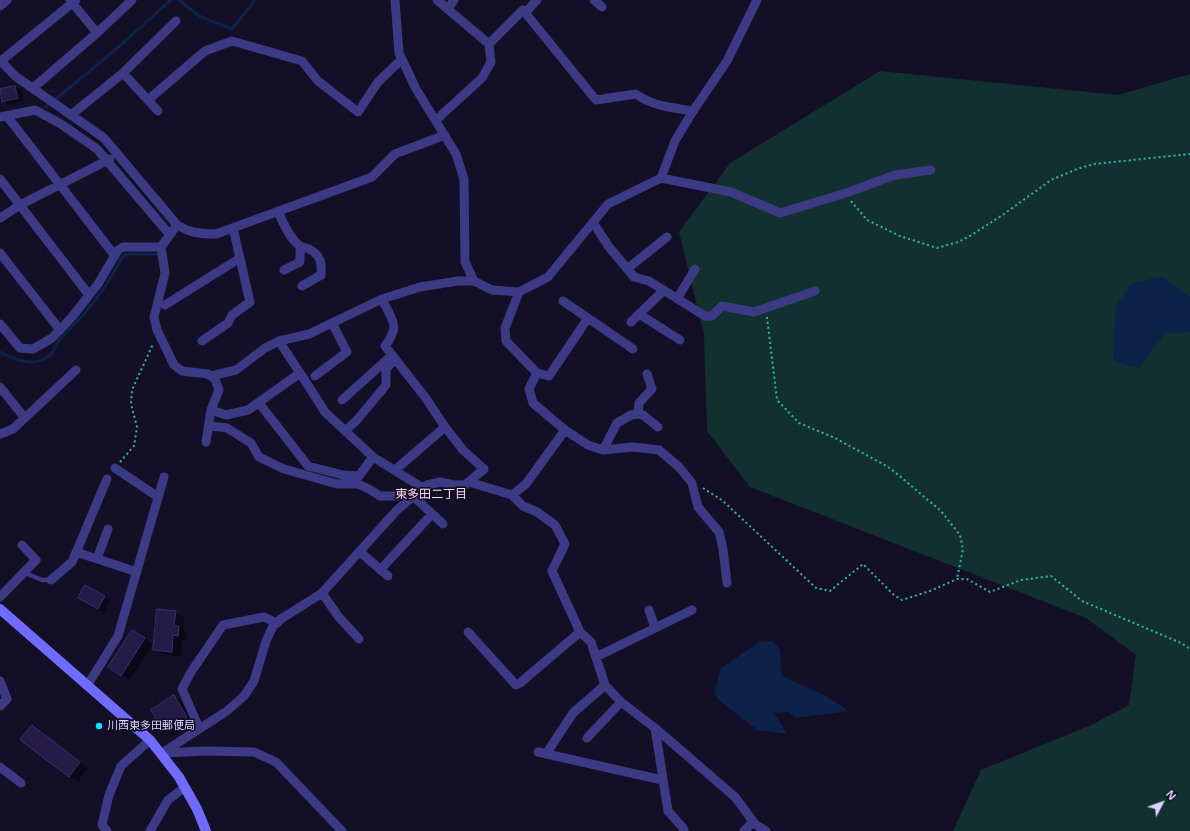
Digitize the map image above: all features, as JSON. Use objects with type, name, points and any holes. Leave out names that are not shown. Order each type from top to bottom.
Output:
[{"type":"street","points":[[0,6],[7,0]]},
{"type":"street","points":[[33,88],[97,33],[132,0]]},
{"type":"street","points":[[395,0],[399,53],[416,89],[456,154],[464,179],[465,262],[474,281]]},
{"type":"street","points":[[436,120],[482,78],[491,62],[489,44],[437,0]]},
{"type":"street","points":[[448,9],[454,0]]},
{"type":"street","points":[[526,12],[537,0]]},
{"type":"street","points":[[594,0],[602,7]]},
{"type":"street","points":[[661,178],[675,141],[693,111],[727,61],[757,0]]},
{"type":"street","points":[[97,33],[73,1],[0,60],[15,76],[104,138],[177,225],[199,234],[216,234],[372,177],[396,154],[445,135]]},
{"type":"street","points":[[489,44],[523,10],[596,100],[636,94],[646,101],[672,108],[693,111]]},
{"type":"street","points":[[71,115],[123,73],[176,21]]},
{"type":"street","points":[[148,100],[205,51],[232,41],[302,61],[318,81],[358,112],[378,82],[402,59]]},
{"type":"street","points":[[123,73],[158,110]]},
{"type":"street","points":[[115,256],[60,184],[3,116],[35,110],[61,124],[97,149],[170,235]]},
{"type":"street","points":[[0,218],[20,205],[118,154]]},
{"type":"street","points":[[177,225],[161,247],[165,273],[154,317],[157,330],[174,365],[182,371],[211,376],[236,370],[265,348],[279,341],[309,334],[382,299],[420,287],[458,281],[474,281],[492,290],[519,292],[548,277],[572,246],[594,224],[608,204],[661,178],[731,192],[780,212],[846,193],[895,175],[931,170]]},
{"type":"street","points":[[0,179],[89,295]]},
{"type":"street","points":[[278,211],[285,226],[300,246],[310,249],[322,263],[321,276],[302,286]]},
{"type":"street","points":[[594,224],[609,247],[634,277],[649,281],[705,316],[712,316],[722,306],[754,312],[815,291]]},
{"type":"street","points":[[202,342],[228,323],[232,315],[250,302],[233,228]]},
{"type":"street","points":[[627,269],[667,237]]},
{"type":"street","points":[[0,324],[20,348],[33,349],[52,338],[60,330],[98,284],[118,250],[124,246],[161,247]]},
{"type":"street","points":[[284,270],[300,262],[300,246]]},
{"type":"street","points":[[0,253],[60,330]]},
{"type":"street","points":[[165,305],[240,258]]},
{"type":"street","points":[[677,299],[695,269]]},
{"type":"street","points":[[631,322],[664,290]]},
{"type":"street","points":[[519,292],[505,328],[506,341],[537,373],[549,376],[588,318]]},
{"type":"street","points":[[162,753],[227,711],[244,696],[254,681],[266,641],[277,623],[322,593],[397,510],[424,488],[440,482],[454,485],[465,485],[484,469],[463,450],[445,427],[425,397],[392,358],[385,346],[394,334],[394,326],[382,299]]},
{"type":"street","points":[[563,301],[633,349]]},
{"type":"street","points":[[639,314],[680,340]]},
{"type":"street","points":[[315,376],[347,352],[332,323]]},
{"type":"street","points":[[279,341],[325,412],[373,457],[424,488]]},
{"type":"street","points":[[342,400],[392,358]]},
{"type":"street","points":[[345,431],[357,420],[386,385],[386,370],[392,358]]},
{"type":"street","points":[[0,434],[13,429],[76,370]]},
{"type":"street","points":[[211,410],[226,415],[248,410],[300,373]]},
{"type":"street","points":[[537,373],[529,389],[532,403],[565,430],[588,445],[603,450],[633,447],[659,450],[679,467],[692,484],[698,507],[719,532],[723,549],[727,583]]},
{"type":"street","points":[[638,414],[639,403],[652,388],[647,374]]},
{"type":"street","points":[[206,442],[210,426],[211,410],[218,390],[215,378],[211,376]]},
{"type":"street","points":[[0,387],[25,418]]},
{"type":"street","points":[[259,403],[308,466],[343,475],[359,476],[373,457]]},
{"type":"street","points":[[603,450],[617,423],[638,414],[643,415],[658,427]]},
{"type":"street","points":[[210,426],[227,428],[250,442],[259,457],[284,469],[337,484],[358,484],[370,488],[380,496],[413,496],[443,524]]},
{"type":"street","points":[[395,470],[445,427]]},
{"type":"street","points":[[512,495],[526,484],[565,430]]},
{"type":"street","points":[[115,468],[158,497]]},
{"type":"street","points":[[87,686],[118,636],[164,477]]},
{"type":"street","points":[[51,580],[72,562],[107,479]]},
{"type":"street","points":[[469,482],[512,495],[523,506],[537,512],[555,525],[565,544],[552,571],[580,632],[591,642],[605,685],[621,702],[655,728],[735,797],[753,822],[766,831]]},
{"type":"street","points":[[380,570],[432,514]]},
{"type":"street","points":[[97,559],[108,529]]},
{"type":"street","points":[[0,597],[36,560],[22,545]]},
{"type":"street","points":[[76,552],[137,572]]},
{"type":"street","points":[[360,552],[388,576]]},
{"type":"street","points":[[322,593],[338,616],[359,639]]},
{"type":"street","points":[[0,609],[150,740],[162,753],[185,787],[206,831]]},
{"type":"street","points":[[649,610],[655,628]]},
{"type":"street","points":[[596,657],[692,610]]},
{"type":"street","points":[[200,728],[182,689],[191,672],[223,625],[264,617],[277,623]]},
{"type":"street","points":[[468,632],[516,685],[580,632]]},
{"type":"street","points":[[0,681],[6,699],[0,706]]},
{"type":"street","points":[[605,685],[573,713],[542,753],[662,780]]},
{"type":"street","points":[[587,738],[621,702]]},
{"type":"street","points":[[655,728],[668,811],[684,831]]},
{"type":"street","points":[[108,831],[102,825],[109,795],[121,766],[150,740]]},
{"type":"street","points":[[162,753],[204,751],[254,752],[276,762],[342,831]]},
{"type":"street","points":[[0,766],[21,783]]},
{"type":"street","points":[[150,831],[168,800],[185,787]]},
{"type":"street","points":[[744,831],[753,822]]},
{"type":"lane","points":[[23,572],[42,580],[51,580]]},
{"type":"path","points":[[846,193],[867,220],[900,236],[936,248],[958,242],[970,236],[1004,214],[1051,180],[1077,168],[1094,164],[1190,154]]},
{"type":"path","points":[[765,309],[778,400],[799,423],[835,438],[890,468],[941,511],[960,535],[962,542],[962,557],[957,579]]},
{"type":"path","points":[[115,468],[134,446],[137,427],[131,404],[132,390],[136,377],[151,352],[157,330]]},
{"type":"path","points":[[692,484],[699,486],[723,502],[816,588],[830,591],[862,564],[894,595],[902,600],[930,591],[957,579],[968,580],[990,592],[1020,580],[1051,576],[1082,601],[1181,644],[1190,650]]},
{"type":"green space","points":[[880,71],[1118,95],[1190,74],[1190,831],[953,831],[981,770],[1091,725],[1129,705],[1136,655],[1086,618],[750,487],[707,431],[704,334],[679,232],[730,163]]},
{"type":"water","points":[[1162,276],[1190,297],[1190,332],[1165,333],[1139,368],[1113,361],[1116,306],[1131,284]]},
{"type":"water","points":[[773,641],[780,650],[782,676],[826,696],[849,711],[795,718],[788,712],[774,713],[787,734],[757,730],[721,702],[714,694],[721,668],[759,642]]},
{"type":"building","points":[[15,86],[18,98],[2,102],[0,89]]},
{"type":"building","points":[[85,585],[105,596],[98,609],[78,598]]},
{"type":"building","points":[[157,609],[176,611],[174,626],[179,626],[178,636],[173,635],[172,652],[153,650]]},
{"type":"building","points":[[132,630],[145,638],[121,676],[108,667]]},
{"type":"building","points":[[174,695],[187,717],[164,731],[160,725],[156,728],[151,721],[156,718],[151,710]]},
{"type":"building","points":[[32,725],[80,762],[69,777],[20,740]]},
{"type":"waterway","points":[[46,107],[114,51],[171,0]]},
{"type":"waterway","points":[[179,0],[199,16],[232,29],[255,0]]},
{"type":"waterway","points":[[0,352],[10,357],[27,362],[38,361],[47,357],[52,353],[58,342],[94,301],[110,279],[123,256],[130,254],[159,254]]},
{"type":"place","name":"川西東多田郵便局","points":[[99,726]]},
{"type":"district","name":"東多田二丁目","points":[[431,495]]}]
